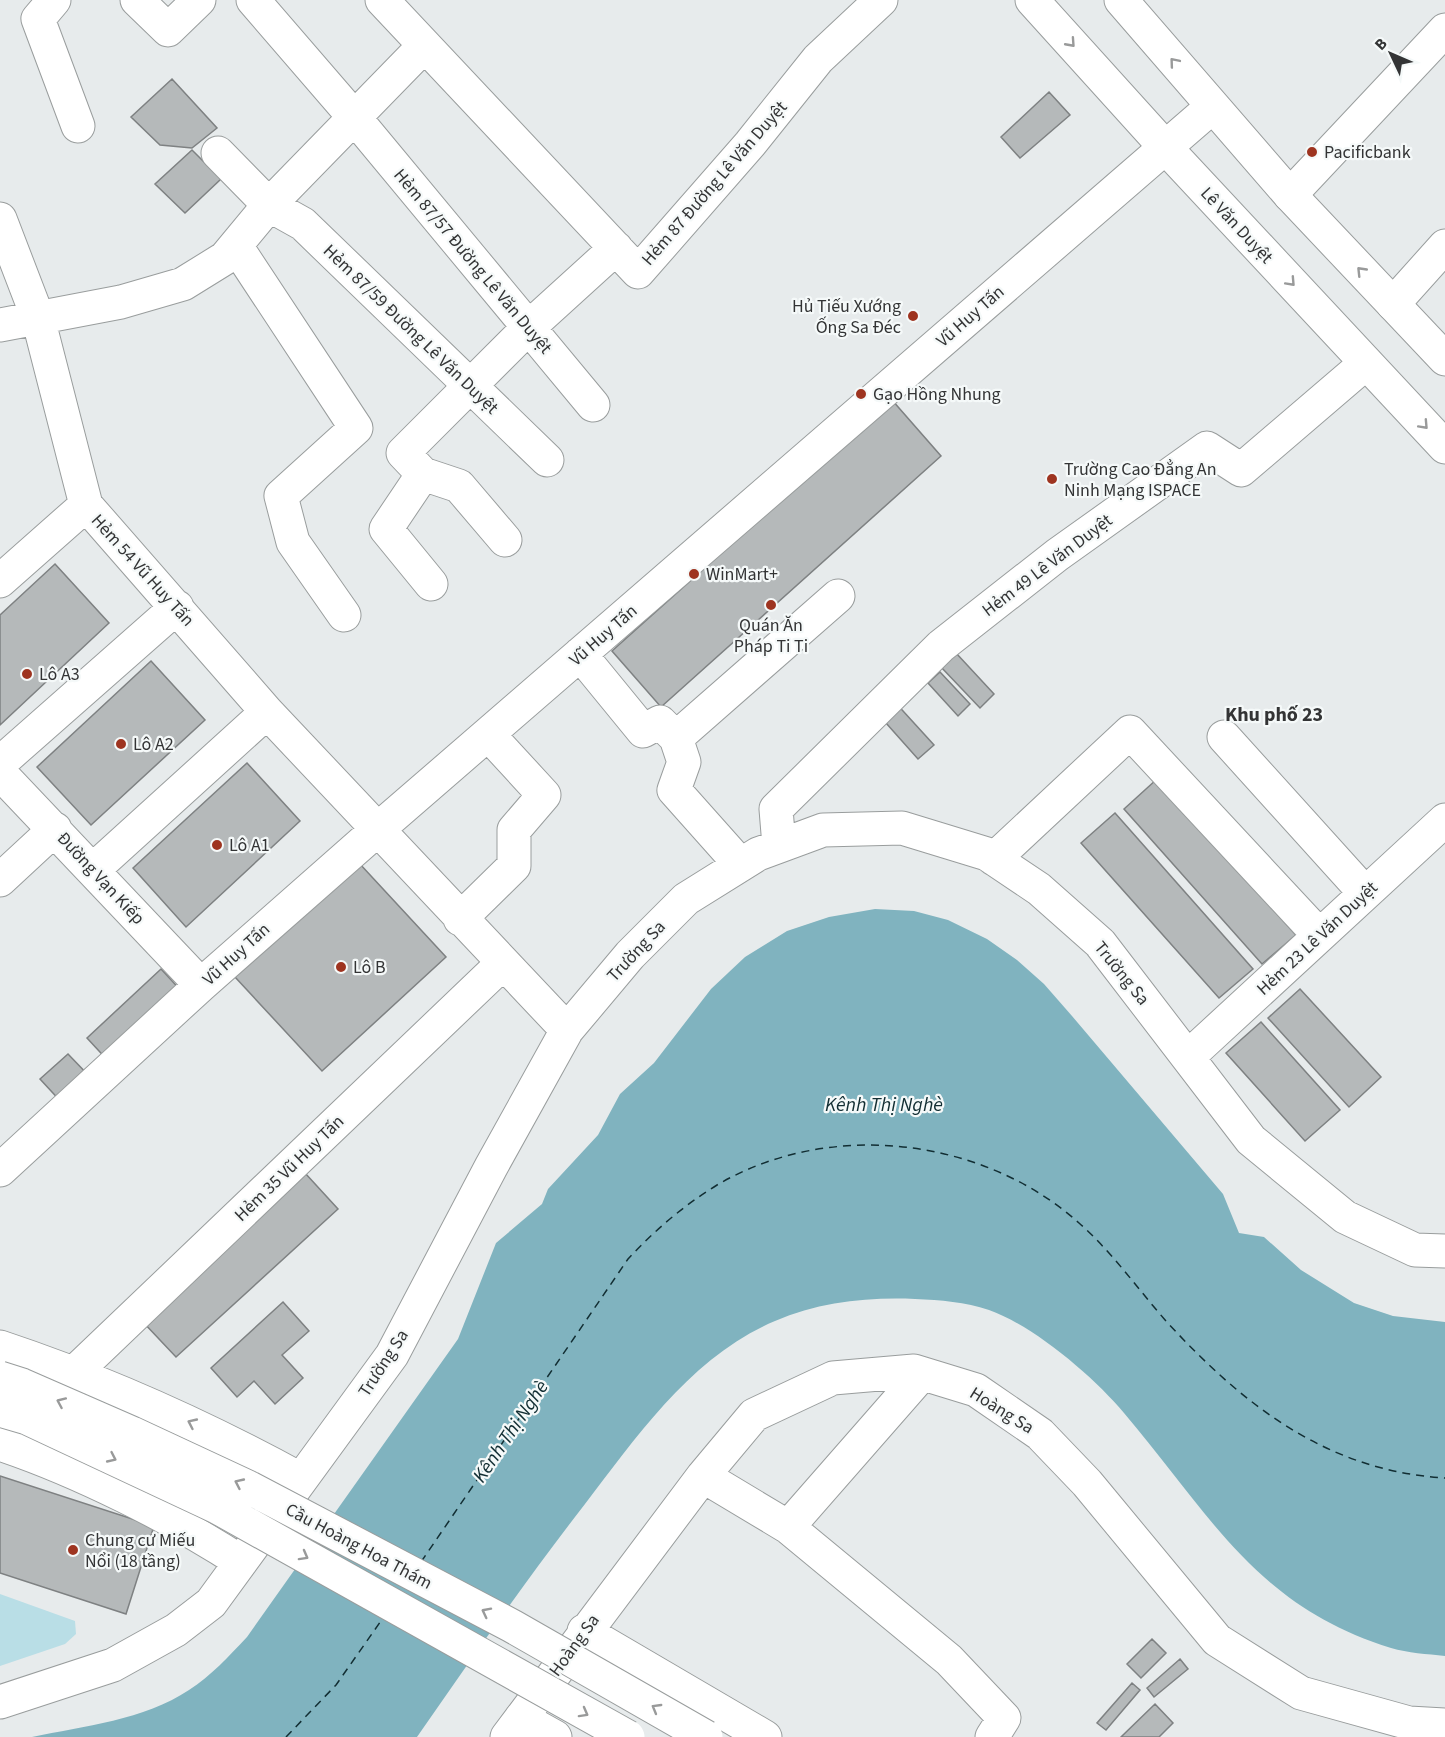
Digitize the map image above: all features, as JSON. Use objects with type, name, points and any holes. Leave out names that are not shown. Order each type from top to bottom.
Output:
[{"type":"street","points":[[54,0],[38,19],[78,126]]},
{"type":"street","points":[[137,0],[168,30],[199,0]]},
{"type":"street","name":"Hẻm 87/57 Đường Lê Văn Duyệt","points":[[253,0],[354,117],[592,405]]},
{"type":"street","name":"Hẻm 87 Đường Lê Văn Duyệt","points":[[382,0],[638,272],[750,144],[818,59],[881,0]]},
{"type":"street","name":"Lê Văn Duyệt","points":[[1032,0],[1165,147],[1445,447]]},
{"type":"street","points":[[1121,0],[1290,195],[1445,359]]},
{"type":"street","points":[[1290,195],[1445,30]]},
{"type":"street","points":[[0,325],[121,302],[183,284],[225,258],[269,205],[424,46]]},
{"type":"street","name":"Vũ Huy Tấn","points":[[0,1170],[201,985],[377,830],[1212,107]]},
{"type":"street","name":"Hẻm 87/59 Đường Lê Văn Duyệt","points":[[218,153],[269,205],[303,224],[547,460]]},
{"type":"street","name":"Hẻm 54 Vũ Huy Tấn","points":[[0,219],[38,318],[86,506],[267,712],[502,964],[567,1030]]},
{"type":"street","points":[[236,246],[356,428],[281,496],[293,542],[344,615]]},
{"type":"street","points":[[1392,304],[1445,246]]},
{"type":"street","points":[[505,540],[459,486],[423,474],[403,453],[528,328],[616,248]]},
{"type":"street","name":"Hẻm 49 Lê Văn Duyệt","points":[[778,846],[776,809],[941,646],[1058,555],[1207,448],[1241,470],[1366,363]]},
{"type":"street","points":[[423,474],[386,529],[431,584]]},
{"type":"street","points":[[0,581],[86,506]]},
{"type":"street","points":[[676,738],[838,596]]},
{"type":"street","points":[[0,763],[177,607]]},
{"type":"street","points":[[580,654],[643,731],[660,722],[676,738],[684,762],[674,790],[740,863]]},
{"type":"street","points":[[94,870],[267,712]]},
{"type":"street","points":[[994,859],[1130,732],[1319,935]]},
{"type":"street","points":[[460,919],[514,866],[514,830],[544,795],[488,734]]},
{"type":"street","points":[[1224,737],[1365,893]]},
{"type":"street","name":"Đường Vạn Kiếp","points":[[0,773],[201,985]]},
{"type":"street","name":"Hẻm 23 Lê Văn Duyệt","points":[[1189,1056],[1445,820]]},
{"type":"street","name":"Trường Sa","points":[[0,1702],[113,1665],[176,1630],[211,1603],[392,1355],[491,1167],[567,1030],[630,955],[686,899],[740,863],[823,830],[902,828],[987,854],[1039,889],[1100,943],[1189,1056],[1251,1140],[1345,1217],[1415,1250],[1445,1251]]},
{"type":"street","points":[[0,880],[55,829]]},
{"type":"street","name":"Hẻm 35 Vũ Huy Tấn","points":[[75,1372],[502,964]]},
{"type":"street","points":[[0,1347],[75,1372],[212,1432],[300,1479]]},
{"type":"street","name":"Hoàng Sa","points":[[514,1727],[584,1631],[703,1476],[754,1415],[833,1378],[914,1371],[976,1390],[1040,1434],[1087,1483],[1217,1640],[1301,1694],[1408,1723],[1445,1725]]},
{"type":"street","points":[[788,1527],[922,1374]]},
{"type":"street","name":"Cầu Hoàng Hoa Thám","points":[[0,1378],[44,1394],[250,1488],[512,1626],[706,1737]]},
{"type":"street","name":"Cầu Hoàng Hoa Thám","points":[[0,1410],[27,1418],[217,1507],[628,1737]]},
{"type":"street","points":[[0,1444],[118,1494],[209,1542],[241,1562]]},
{"type":"street","points":[[703,1476],[788,1527],[949,1660],[1004,1718],[993,1737]]},
{"type":"street","points":[[584,1631],[765,1737]]},
{"type":"street","points":[[514,1727],[555,1737]]},
{"type":"shaded area","points":[[0,1594],[75,1621],[76,1634],[65,1644],[0,1666]]},
{"type":"water","name":"Kênh Thị Nghè","points":[[875,909],[914,911],[948,920],[987,939],[1017,960],[1044,984],[1223,1194],[1239,1233],[1264,1237],[1301,1270],[1354,1303],[1393,1316],[1445,1322],[1445,1656],[1397,1650],[1344,1630],[1304,1608],[1269,1582],[1210,1521],[1155,1450],[1097,1384],[1044,1340],[1025,1328],[989,1310],[971,1305],[934,1300],[879,1299],[826,1305],[775,1321],[745,1336],[718,1354],[693,1376],[646,1425],[605,1478],[520,1590],[417,1737],[32,1737],[113,1721],[153,1708],[189,1690],[220,1665],[247,1637],[458,1339],[496,1243],[542,1204],[548,1189],[598,1135],[620,1094],[654,1063],[711,989],[745,957],[787,931],[829,917]]},
{"type":"building","points":[[172,79],[217,128],[192,148],[160,145],[131,117]]},
{"type":"building","points":[[1049,92],[1070,115],[1020,158],[1001,137]]},
{"type":"building","points":[[192,150],[221,179],[185,213],[155,184]]},
{"type":"building","points":[[892,400],[941,456],[661,707],[612,651]]},
{"type":"building","name":"Lô A3","points":[[55,564],[109,623],[0,725],[0,615]]},
{"type":"building","points":[[956,653],[994,694],[980,708],[941,667]]},
{"type":"building","name":"Lô A2","points":[[151,661],[205,720],[91,825],[37,767]]},
{"type":"building","points":[[940,672],[970,704],[958,716],[928,683]]},
{"type":"building","points":[[893,700],[934,745],[918,759],[878,714]]},
{"type":"building","name":"Lô A1","points":[[247,763],[300,821],[186,927],[133,868]]},
{"type":"building","points":[[1157,779],[1296,935],[1262,964],[1124,809]]},
{"type":"building","points":[[1115,813],[1253,969],[1219,998],[1081,843]]},
{"type":"building","name":"Lô B","points":[[359,863],[446,957],[322,1071],[235,977]]},
{"type":"building","points":[[161,969],[185,995],[111,1064],[87,1038]]},
{"type":"building","points":[[1300,989],[1381,1077],[1349,1107],[1268,1018]]},
{"type":"building","points":[[1261,1022],[1340,1110],[1305,1141],[1226,1053]]},
{"type":"building","points":[[68,1054],[92,1079],[64,1105],[40,1079]]},
{"type":"building","points":[[305,1173],[338,1209],[176,1357],[143,1322]]},
{"type":"building","points":[[283,1302],[309,1331],[282,1355],[303,1378],[275,1404],[254,1381],[237,1397],[211,1368]]},
{"type":"building","name":"Chung cư Miếu Nổi (18 tầng)","points":[[0,1476],[154,1526],[126,1614],[0,1573]]},
{"type":"building","points":[[1152,1639],[1166,1653],[1141,1678],[1127,1664]]},
{"type":"building","points":[[1180,1659],[1188,1669],[1154,1697],[1147,1688]]},
{"type":"building","points":[[1132,1683],[1140,1690],[1106,1730],[1097,1723]]},
{"type":"building","points":[[1155,1704],[1173,1723],[1159,1737],[1121,1737]]},
{"type":"ferry route","points":[[421,1562],[628,1259],[649,1238],[681,1210],[717,1185],[761,1164],[807,1151],[855,1145],[904,1147],[952,1156],[998,1172],[1040,1194],[1091,1234],[1195,1352],[1257,1406],[1290,1428],[1325,1447],[1362,1462],[1402,1473],[1445,1478]]},
{"type":"ferry route","points":[[286,1737],[336,1685],[383,1618]]},
{"type":"place","name":"Pacificbank","points":[[1312,152]]},
{"type":"place","name":"Hủ Tiếu Xướng Ống Sa Đéc","points":[[913,316]]},
{"type":"place","name":"Gạo Hồng Nhung","points":[[861,394]]},
{"type":"place","name":"Trường Cao Đẳng An Ninh Mạng ISPACE","points":[[1052,479]]},
{"type":"place","name":"WinMart+","points":[[694,574]]},
{"type":"place","name":"Quán Ăn Pháp Ti Ti","points":[[771,605]]},
{"type":"place","name":"Lô A3","points":[[27,674]]},
{"type":"place","name":"Lô A2","points":[[121,744]]},
{"type":"place","name":"Lô A1","points":[[217,845]]},
{"type":"place","name":"Lô B","points":[[341,967]]},
{"type":"place","name":"Chung cư Miếu Nổi (18 tầng)","points":[[73,1550]]},
{"type":"district","name":"Khu phố 23","points":[[1274,714]]}]
